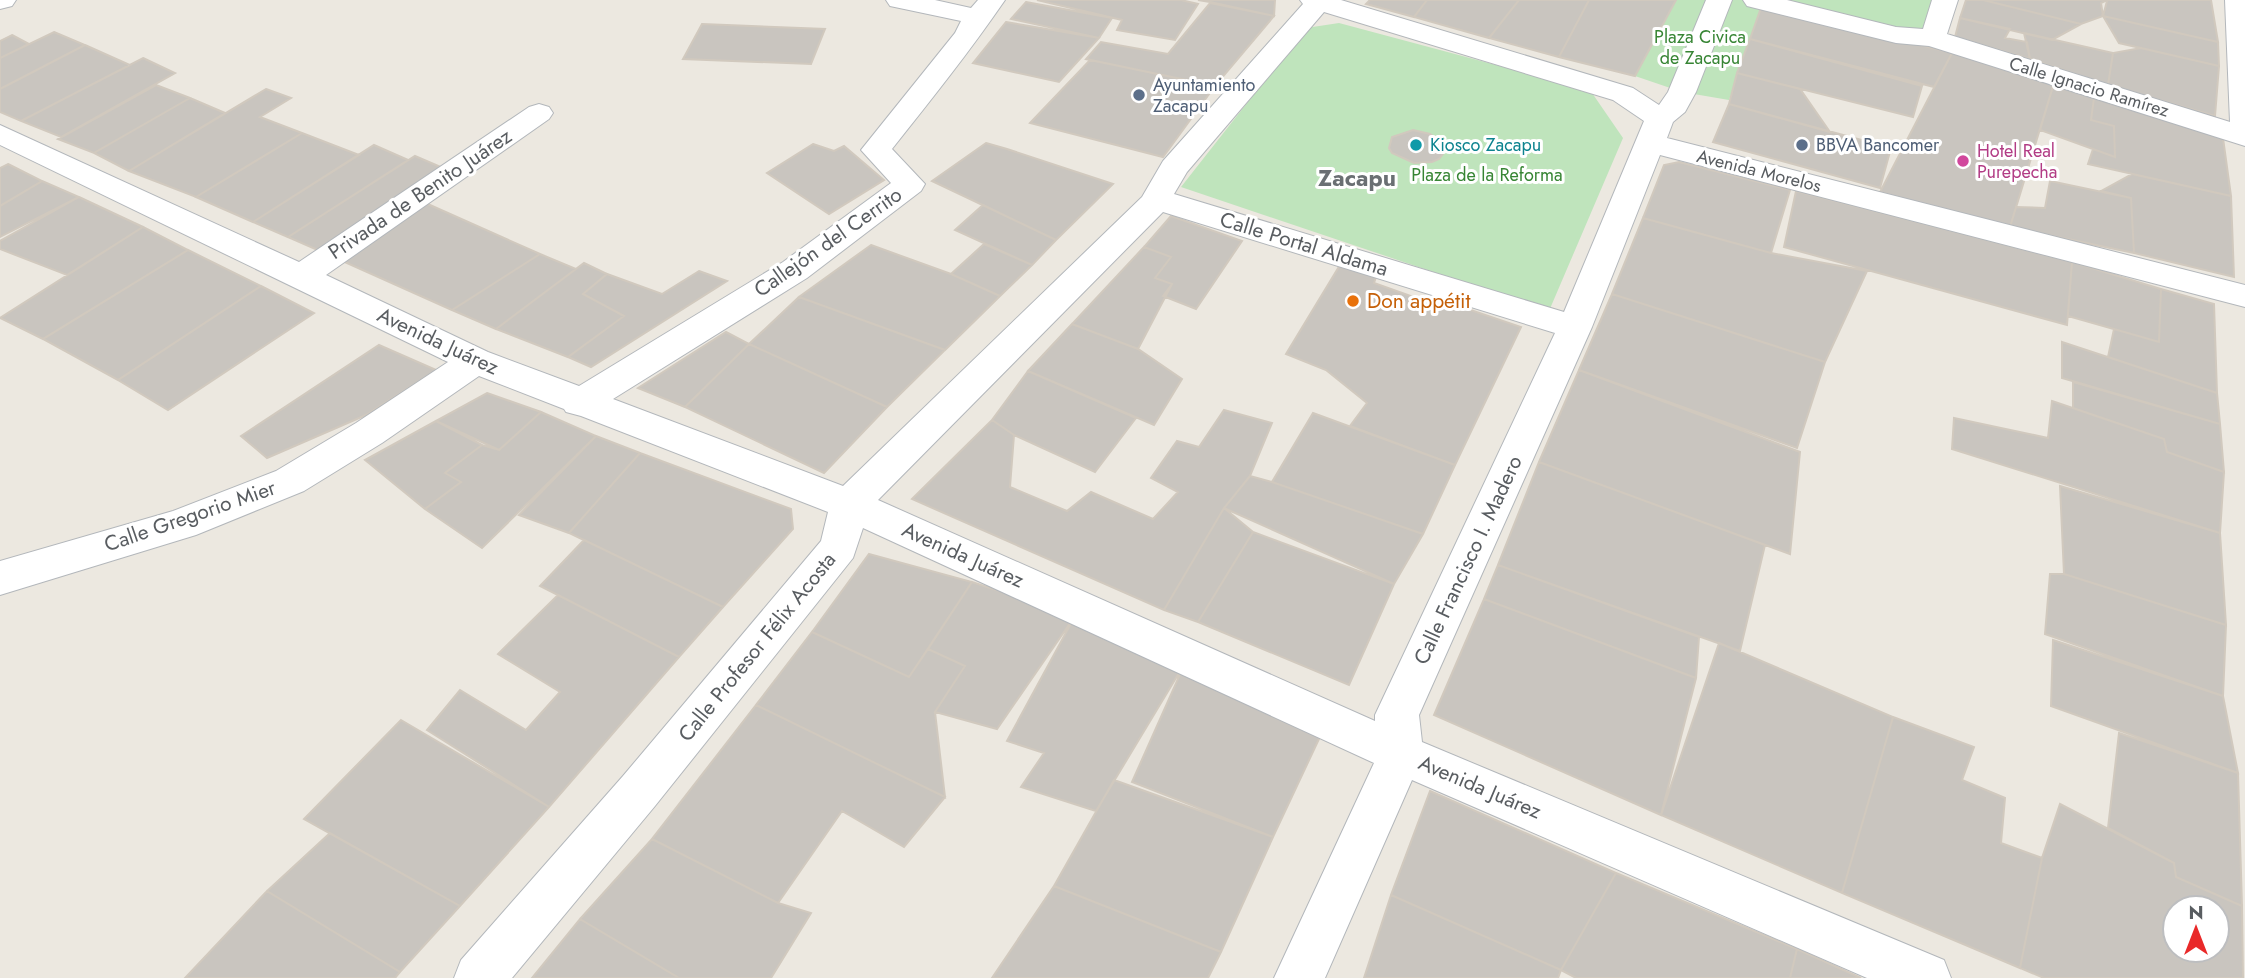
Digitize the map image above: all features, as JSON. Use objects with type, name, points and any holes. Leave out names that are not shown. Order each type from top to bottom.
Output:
[{"type":"street","points":[[899,0],[985,9]]},
{"type":"street","name":"Calle Francisco I. Madero","points":[[1401,754],[1397,715],[1575,327],[1655,130],[1675,106],[1682,92],[1719,0]]},
{"type":"street","name":"Calle Ignacio Ramírez","points":[[1756,0],[1896,35],[1932,37],[2245,136]]},
{"type":"street","points":[[1932,37],[1940,22],[1945,0]]},
{"type":"street","points":[[2238,0],[2245,136]]},
{"type":"street","points":[[849,504],[1154,203],[1174,168],[1315,2]]},
{"type":"street","name":"Avenida Morelos","points":[[1315,2],[1623,94],[1655,130],[2245,296]]},
{"type":"street","name":"Callejón del Cerrito","points":[[579,403],[796,270],[910,184],[876,150],[967,36],[985,9]]},
{"type":"street","name":"Privada de Benito Juárez","points":[[302,276],[539,113]]},
{"type":"street","name":"Avenida Juárez","points":[[0,134],[476,361],[579,403],[849,504],[1401,754],[1926,978]]},
{"type":"street","name":"Calle Portal Aldama","points":[[1154,203],[1166,202],[1575,327]]},
{"type":"street","name":"Calle Gregorio Mier","points":[[0,578],[182,524],[290,481],[369,433],[476,361]]},
{"type":"street","name":"Calle Profesor Félix Acosta","points":[[479,978],[639,791],[839,547],[849,504]]},
{"type":"street","points":[[1299,978],[1401,754]]},
{"type":"green space","name":"Plaza Civica de Zacapu","points":[[1676,0],[1945,0],[1932,38],[1762,5],[1729,100],[1682,92],[1635,76]]},
{"type":"green space","name":"Plaza de la Reforma","points":[[1339,23],[1590,90],[1623,138],[1549,311],[1181,187],[1306,28]]},
{"type":"building","points":[[1037,0],[1181,0],[1198,4],[1175,40],[1117,30],[1122,20]]},
{"type":"building","points":[[1198,0],[1275,0],[1274,16],[1210,2]]},
{"type":"building","points":[[1370,0],[1427,0],[1414,17],[1366,4]]},
{"type":"building","points":[[1427,0],[1519,0],[1489,38],[1414,17]]},
{"type":"building","points":[[1519,0],[1589,0],[1559,57],[1489,38]]},
{"type":"building","points":[[1589,0],[1676,0],[1635,76],[1559,57]]},
{"type":"building","points":[[1966,0],[1983,0],[2081,24],[2052,40],[1960,18]]},
{"type":"building","points":[[1983,0],[2107,1],[2103,16],[2081,24]]},
{"type":"building","points":[[2107,0],[2211,0],[2218,42],[2103,16],[2101,3]]},
{"type":"building","points":[[1026,2],[1112,18],[1099,38],[1011,19]]},
{"type":"building","points":[[1210,3],[1274,16],[1215,86],[1086,59],[1101,42],[1168,54]]},
{"type":"building","points":[[1762,5],[1952,53],[1934,87],[1750,39]]},
{"type":"building","points":[[2103,16],[2218,42],[2219,66],[2119,43]]},
{"type":"building","points":[[1960,18],[2010,29],[2005,38],[2027,42],[2030,59],[1955,37]]},
{"type":"building","points":[[1006,22],[1099,38],[1059,82],[973,63]]},
{"type":"building","points":[[702,24],[825,29],[811,64],[683,59]]},
{"type":"building","points":[[54,32],[85,45],[0,89],[0,58]]},
{"type":"building","points":[[2024,33],[2113,53],[2108,85],[2030,59]]},
{"type":"building","points":[[12,35],[29,44],[0,58],[0,41]]},
{"type":"building","points":[[1750,39],[1922,86],[1913,117],[1737,73]]},
{"type":"building","points":[[85,45],[130,65],[21,121],[0,112],[0,89]]},
{"type":"building","points":[[2141,48],[2219,66],[2215,116],[2108,85],[2113,53]]},
{"type":"building","name":"Hotel Real Purepecha","points":[[1952,53],[2054,83],[2010,227],[1880,192]]},
{"type":"building","points":[[143,58],[175,73],[61,137],[21,121]]},
{"type":"building","points":[[1090,60],[1215,86],[1163,157],[1030,123]]},
{"type":"building","points":[[1737,73],[1800,89],[1830,132],[1729,104]]},
{"type":"building","points":[[2054,83],[2094,98],[2091,120],[2114,126],[2115,157],[2040,130]]},
{"type":"building","points":[[156,85],[190,98],[94,153],[58,139]]},
{"type":"building","points":[[266,89],[291,98],[260,117],[302,133],[196,197],[129,171]]},
{"type":"building","points":[[190,98],[225,113],[129,171],[94,153]]},
{"type":"building","points":[[2094,98],[2223,138],[2231,196],[2088,164],[2093,149],[2115,157],[2114,126],[2091,120]]},
{"type":"building","name":"BBVA Bancomer","points":[[1729,104],[1891,148],[1880,188],[1713,142]]},
{"type":"building","name":"Kiosco Zacapu","points":[[1413,130],[1430,134],[1443,143],[1443,154],[1439,159],[1414,163],[1392,153],[1389,148],[1392,137]]},
{"type":"building","points":[[302,133],[359,155],[253,222],[196,197]]},
{"type":"building","points":[[986,143],[1113,184],[1056,240],[932,181]]},
{"type":"building","points":[[813,144],[834,151],[844,146],[884,180],[829,214],[767,173]]},
{"type":"building","points":[[374,145],[408,160],[288,237],[253,222]]},
{"type":"building","points":[[415,156],[450,171],[329,255],[288,237]]},
{"type":"building","points":[[1679,162],[1790,190],[1771,253],[1643,218],[1664,165]]},
{"type":"building","points":[[8,164],[42,181],[0,206],[0,168]]},
{"type":"building","points":[[2132,174],[2231,196],[2234,277],[2134,253],[2131,198],[2101,191]]},
{"type":"building","points":[[42,181],[79,197],[0,237],[0,206]]},
{"type":"building","points":[[2050,181],[2131,198],[2134,253],[2010,227],[2016,207],[2045,208]]},
{"type":"building","points":[[1796,191],[2072,262],[2067,325],[1784,247]]},
{"type":"building","points":[[79,197],[143,227],[67,275],[0,249],[0,241]]},
{"type":"building","points":[[421,201],[540,254],[452,310],[338,259]]},
{"type":"building","points":[[983,205],[1056,240],[1032,265],[955,230]]},
{"type":"building","points":[[1171,216],[1242,241],[1196,309],[1163,296],[1172,284],[1155,278],[1171,257],[1144,247]]},
{"type":"building","points":[[1643,218],[1771,253],[1867,271],[1825,362],[1612,294]]},
{"type":"building","points":[[143,227],[188,250],[43,339],[0,318]]},
{"type":"building","points":[[984,244],[1032,265],[1000,296],[951,274]]},
{"type":"building","points":[[871,245],[951,274],[1000,296],[945,350],[799,297]]},
{"type":"building","points":[[1144,247],[1171,257],[1155,278],[1172,284],[1138,349],[1072,324]]},
{"type":"building","points":[[188,250],[261,286],[118,380],[43,339]]},
{"type":"building","points":[[540,254],[576,269],[496,329],[452,310]]},
{"type":"building","points":[[2072,262],[2161,289],[2159,342],[2068,316]]},
{"type":"building","points":[[584,263],[607,274],[583,294],[624,316],[568,357],[496,329]]},
{"type":"building","points":[[1340,265],[1376,277],[1374,283],[1450,310],[1453,304],[1521,327],[1455,465],[1350,426],[1367,403],[1326,370],[1286,354]]},
{"type":"building","points":[[699,271],[727,281],[591,367],[568,357],[624,316],[583,294],[607,274],[662,294]]},
{"type":"building","points":[[261,286],[314,313],[168,410],[118,380]]},
{"type":"building","points":[[2161,289],[2214,304],[2217,393],[2108,357],[2114,329],[2159,342]]},
{"type":"building","points":[[1612,294],[1825,362],[1797,448],[1579,370]]},
{"type":"building","points":[[799,297],[945,350],[887,407],[749,344]]},
{"type":"building","points":[[1072,324],[1138,349],[1182,379],[1154,425],[1028,371]]},
{"type":"building","points":[[726,332],[749,344],[685,407],[638,388]]},
{"type":"building","points":[[2062,342],[2217,393],[2220,424],[2062,378]]},
{"type":"building","points":[[749,344],[887,407],[824,473],[685,407]]},
{"type":"building","points":[[379,345],[436,370],[366,415],[267,458],[241,436]]},
{"type":"building","points":[[1579,370],[1800,452],[1790,554],[1539,462]]},
{"type":"building","points":[[1028,371],[1136,418],[1095,472],[1014,435],[992,420]]},
{"type":"building","points":[[2073,382],[2220,424],[2224,472],[2167,452],[2164,439],[2073,408]]},
{"type":"building","points":[[487,393],[541,412],[499,450],[436,421]]},
{"type":"building","points":[[2052,401],[2164,439],[2167,452],[2224,472],[2220,533],[1952,449],[1954,418],[2048,438]]},
{"type":"building","points":[[1224,410],[1272,423],[1250,476],[1224,508],[1164,610],[912,499],[992,420],[1014,435],[1010,487],[1067,511],[1091,492],[1153,519],[1178,492],[1151,478],[1177,441],[1199,447]]},
{"type":"building","points":[[541,412],[596,436],[482,548],[425,509],[461,482],[445,473],[482,445],[499,450]]},
{"type":"building","points":[[1313,413],[1455,465],[1423,534],[1272,482]]},
{"type":"building","points":[[436,421],[482,445],[445,473],[461,482],[425,509],[365,460]]},
{"type":"building","points":[[596,436],[640,453],[569,533],[519,515]]},
{"type":"building","points":[[640,453],[791,509],[793,529],[723,607],[569,533]]},
{"type":"building","points":[[1539,462],[1765,545],[1740,651],[1498,565]]},
{"type":"building","points":[[1250,476],[1423,534],[1394,584],[1224,508]]},
{"type":"building","points":[[2060,486],[2220,533],[2226,625],[2064,574]]},
{"type":"building","points":[[1224,508],[1253,532],[1198,622],[1164,610]]},
{"type":"building","points":[[1253,532],[1394,584],[1349,685],[1198,622]]},
{"type":"building","points":[[584,540],[723,607],[679,657],[540,586]]},
{"type":"building","points":[[869,554],[972,582],[909,677],[812,632]]},
{"type":"building","points":[[1498,565],[1699,637],[1696,678],[1484,599]]},
{"type":"building","points":[[2050,574],[2064,574],[2226,625],[2223,696],[2045,634]]},
{"type":"building","points":[[972,582],[1075,616],[997,729],[935,712],[965,666],[928,649]]},
{"type":"building","points":[[558,595],[679,657],[549,807],[427,730],[460,690],[526,730],[560,692],[498,654]]},
{"type":"building","points":[[1484,599],[1696,678],[1661,815],[1434,715]]},
{"type":"building","points":[[1075,616],[1185,663],[1096,811],[1021,787],[1044,753],[1007,741]]},
{"type":"building","points":[[812,632],[909,677],[928,649],[965,666],[935,712],[945,797],[756,705]]},
{"type":"building","points":[[2053,640],[2223,696],[2238,773],[2051,706]]},
{"type":"building","points":[[1719,643],[1893,717],[1842,893],[1661,815]]},
{"type":"building","points":[[1185,663],[1326,724],[1273,837],[1132,782]]},
{"type":"building","points":[[756,705],[945,797],[904,847],[842,811],[778,903],[652,839]]},
{"type":"building","points":[[1893,717],[1974,747],[1962,780],[2005,798],[2001,843],[2042,858],[2020,968],[1842,893]]},
{"type":"building","points":[[401,720],[549,807],[460,906],[304,819]]},
{"type":"building","points":[[2119,733],[2238,773],[2242,906],[2231,901],[2231,894],[2215,894],[2176,877],[2174,863],[2108,828]]},
{"type":"building","points":[[1114,780],[1273,837],[1221,952],[1054,886]]},
{"type":"building","points":[[1430,791],[1616,873],[1561,970],[1391,895]]},
{"type":"building","points":[[2060,804],[2174,863],[2176,877],[2215,894],[2161,894],[2161,964],[2231,964],[2231,901],[2242,906],[2243,978],[2044,978],[2020,968],[2042,858]]},
{"type":"building","points":[[330,833],[460,906],[400,972],[267,891]]},
{"type":"building","points":[[652,839],[778,903],[811,913],[771,978],[679,978],[580,919]]},
{"type":"building","points":[[1616,873],[1797,949],[1790,978],[1576,978],[1561,970]]},
{"type":"building","points":[[1054,886],[1221,952],[1208,978],[992,978]]},
{"type":"building","points":[[267,891],[400,972],[395,978],[185,978]]},
{"type":"building","points":[[1391,895],[1561,970],[1558,978],[1364,978]]},
{"type":"building","points":[[580,919],[679,978],[532,978]]},
{"type":"building","points":[[1797,949],[1861,978],[1790,978]]},
{"type":"place","name":"Ayuntamiento Zacapu","points":[[1139,95]]},
{"type":"place","name":"Kiosco Zacapu","points":[[1416,145]]},
{"type":"place","name":"BBVA Bancomer","points":[[1802,145]]},
{"type":"place","name":"Hotel Real Purepecha","points":[[1963,161]]},
{"type":"place","name":"Don appétit","points":[[1353,301]]},
{"type":"district","name":"Zacapu","points":[[1357,178]]}]
